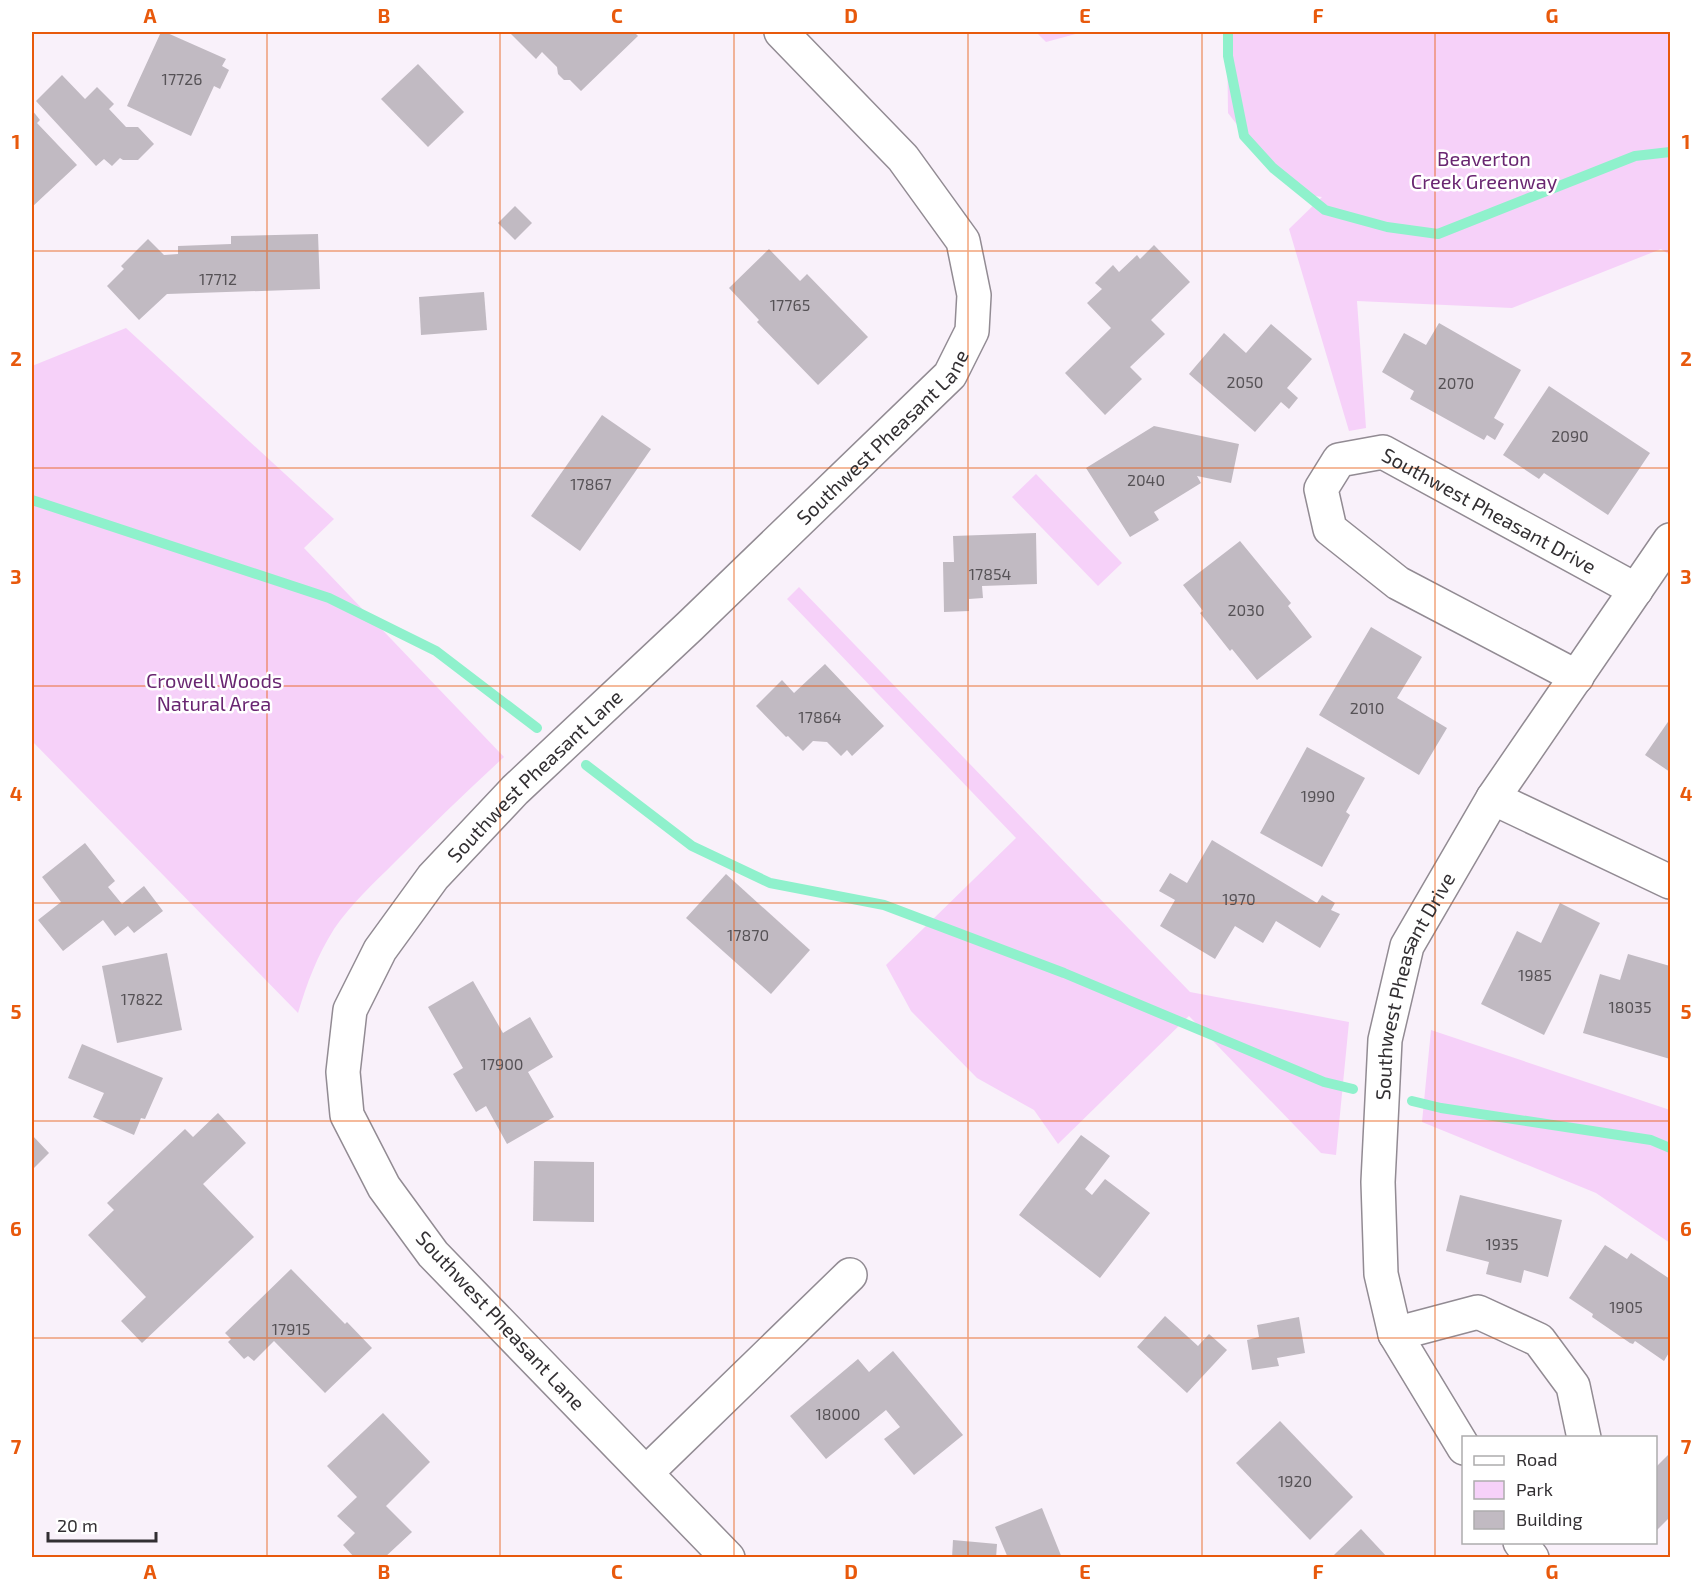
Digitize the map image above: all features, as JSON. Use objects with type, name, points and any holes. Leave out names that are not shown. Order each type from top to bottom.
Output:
[{"type":"street","name":"Southwest Pheasant Lane","points":[[728,1557],[433,1254],[384,1187],[347,1115],[344,1072],[350,1010],[380,950],[434,877],[515,790],[690,626],[950,375],[972,331],[974,295],[963,241],[903,158],[781,32]]},
{"type":"street","name":"Southwest Pheasant Drive","points":[[1577,677],[1398,583],[1330,529],[1321,489],[1339,460],[1383,452],[1636,590]]},
{"type":"street","name":"Southwest Pheasant Drive","points":[[1462,1445],[1395,1334],[1382,1274],[1378,1182],[1385,1040],[1407,946],[1493,798],[1671,540]]},
{"type":"street","points":[[1493,798],[1671,882]]},
{"type":"street","points":[[646,1473],[850,1275]]},
{"type":"street","points":[[1395,1334],[1478,1312],[1539,1341],[1573,1386],[1584,1436]]},
{"type":"green space","points":[[1036,32],[1083,32],[1046,42]]},
{"type":"green space","name":"Beaverton Creek Greenway","points":[[1227,32],[1670,32],[1670,255],[1661,249],[1512,308],[1357,301],[1366,428],[1349,431],[1289,229],[1322,197],[1308,195],[1281,176],[1265,161],[1228,113]]},
{"type":"green space","name":"Crowell Woods Natural Area","points":[[126,328],[334,519],[304,548],[504,757],[422,835],[348,911],[322,949],[298,1013],[32,741],[32,366]]},
{"type":"green space","points":[[1036,474],[1122,563],[1098,586],[1012,497]]},
{"type":"green space","points":[[799,587],[1190,992],[1349,1022],[1336,1155],[1321,1153],[1189,1016],[1058,1144],[1034,1110],[977,1078],[911,1011],[886,965],[1016,838],[787,599]]},
{"type":"green space","points":[[1431,1030],[1670,1110],[1670,1243],[1596,1193],[1422,1122]]},
{"type":"building","points":[[161,32],[226,59],[222,66],[229,70],[220,89],[214,86],[191,136],[127,106]]},
{"type":"building","points":[[509,32],[634,32],[638,36],[581,91],[570,80],[564,80],[558,74],[557,67],[542,52],[536,59]]},
{"type":"building","points":[[418,64],[464,112],[428,147],[381,99]]},
{"type":"building","points":[[62,75],[85,99],[97,87],[114,104],[109,109],[126,127],[138,127],[154,144],[138,160],[120,158],[112,166],[104,159],[96,166],[36,101]]},
{"type":"building","points":[[32,110],[40,120],[37,123],[77,165],[32,207]]},
{"type":"building","points":[[515,206],[532,223],[515,240],[498,223]]},
{"type":"building","points":[[318,234],[320,289],[167,294],[139,320],[107,286],[124,269],[121,266],[148,239],[164,255],[178,254],[178,246],[231,244],[231,236]]},
{"type":"building","points":[[1154,245],[1190,282],[1151,320],[1165,334],[1130,367],[1142,379],[1105,415],[1065,373],[1111,328],[1087,303],[1102,289],[1095,283],[1113,265],[1119,272],[1137,255],[1140,259]]},
{"type":"building","points":[[769,249],[800,281],[807,274],[868,337],[818,385],[757,322],[759,320],[729,288]]},
{"type":"building","points":[[484,292],[487,330],[421,335],[419,297]]},
{"type":"building","points":[[1439,323],[1521,370],[1494,418],[1504,424],[1495,440],[1487,435],[1484,440],[1410,399],[1414,391],[1382,372],[1404,333],[1426,345]]},
{"type":"building","points":[[1271,324],[1312,359],[1287,388],[1298,398],[1289,409],[1281,402],[1255,432],[1189,374],[1224,333],[1246,353]]},
{"type":"building","points":[[1549,386],[1650,453],[1608,515],[1544,473],[1539,479],[1503,455]]},
{"type":"building","points":[[602,415],[651,449],[580,551],[531,516]]},
{"type":"building","points":[[1154,426],[1239,444],[1231,483],[1197,476],[1201,483],[1154,512],[1159,520],[1130,537],[1086,468]]},
{"type":"building","points":[[1036,533],[1037,584],[982,586],[983,598],[969,599],[969,611],[944,612],[943,562],[954,562],[953,536]]},
{"type":"building","points":[[1240,541],[1291,603],[1288,606],[1312,637],[1257,680],[1200,613],[1203,611],[1183,585]]},
{"type":"building","points":[[1371,627],[1422,657],[1397,698],[1447,728],[1419,775],[1319,715]]},
{"type":"building","points":[[825,664],[884,726],[852,756],[847,750],[841,756],[827,742],[813,741],[803,751],[756,706],[782,680],[794,693]]},
{"type":"building","points":[[1670,719],[1670,772],[1645,755]]},
{"type":"building","points":[[1307,747],[1365,778],[1346,812],[1350,815],[1322,867],[1260,833]]},
{"type":"building","points":[[1212,840],[1317,903],[1322,895],[1335,903],[1331,910],[1340,914],[1320,948],[1276,921],[1263,943],[1235,926],[1215,959],[1160,926],[1175,900],[1159,891],[1170,873],[1187,883]]},
{"type":"building","points":[[85,843],[115,881],[108,887],[122,904],[144,886],[163,911],[134,933],[128,926],[115,936],[103,920],[63,951],[38,920],[61,902],[42,877]]},
{"type":"building","points":[[726,874],[810,950],[771,994],[686,918]]},
{"type":"building","points":[[1560,903],[1600,923],[1544,1035],[1481,1004],[1517,931],[1541,943]]},
{"type":"building","points":[[167,953],[182,1030],[117,1043],[102,966]]},
{"type":"building","points":[[1628,954],[1670,966],[1670,1059],[1583,1033],[1600,974],[1620,980]]},
{"type":"building","points":[[473,981],[503,1033],[530,1017],[553,1057],[528,1072],[554,1117],[507,1144],[486,1106],[476,1112],[453,1074],[463,1068],[428,1007]]},
{"type":"building","points":[[82,1044],[163,1078],[145,1119],[141,1118],[134,1135],[93,1117],[104,1093],[68,1078]]},
{"type":"building","points":[[218,1113],[246,1143],[203,1184],[254,1237],[142,1343],[121,1321],[146,1297],[88,1235],[114,1210],[107,1203],[185,1129],[193,1137]]},
{"type":"building","points":[[32,1135],[49,1153],[32,1170]]},
{"type":"building","points":[[1081,1135],[1110,1156],[1085,1189],[1092,1195],[1105,1179],[1150,1213],[1100,1278],[1019,1215]]},
{"type":"building","points":[[534,1161],[594,1162],[594,1222],[533,1221]]},
{"type":"building","points":[[1460,1195],[1562,1220],[1548,1277],[1524,1270],[1521,1283],[1486,1274],[1489,1262],[1446,1251]]},
{"type":"building","points":[[1605,1245],[1627,1259],[1631,1253],[1670,1279],[1670,1351],[1664,1361],[1635,1341],[1633,1344],[1630,1343],[1569,1298]]},
{"type":"building","points":[[291,1269],[372,1348],[325,1393],[274,1341],[254,1361],[248,1356],[244,1359],[228,1342],[231,1339],[225,1333]]},
{"type":"building","points":[[1165,1316],[1198,1346],[1209,1334],[1227,1350],[1187,1393],[1137,1347]]},
{"type":"building","points":[[1299,1317],[1305,1353],[1277,1358],[1279,1366],[1252,1370],[1247,1340],[1259,1337],[1257,1325]]},
{"type":"building","points":[[893,1351],[963,1435],[914,1475],[884,1439],[900,1427],[886,1410],[826,1459],[790,1416],[858,1359],[869,1372]]},
{"type":"building","points":[[383,1413],[430,1462],[386,1506],[412,1532],[384,1558],[355,1558],[343,1545],[355,1533],[337,1516],[357,1497],[327,1466]]},
{"type":"building","points":[[1280,1421],[1353,1497],[1310,1540],[1236,1463]]},
{"type":"building","points":[[1670,1453],[1670,1517],[1657,1530],[1657,1466]]},
{"type":"building","points":[[1042,1508],[1062,1558],[1008,1558],[995,1527]]},
{"type":"building","points":[[1361,1529],[1388,1558],[1331,1558],[1336,1553]]},
{"type":"building","points":[[953,1540],[997,1544],[996,1558],[952,1558]]},
{"type":"waterway","points":[[1228,32],[1228,56],[1244,136],[1273,168],[1325,210],[1387,227],[1438,234],[1635,156],[1670,152]]},
{"type":"waterway","points":[[32,500],[329,598],[436,651],[537,728]]},
{"type":"waterway","points":[[586,765],[692,846],[770,883],[884,905],[1064,973],[1324,1082],[1353,1089]]},
{"type":"waterway","points":[[1412,1101],[1441,1108],[1651,1140],[1670,1148]]}]
